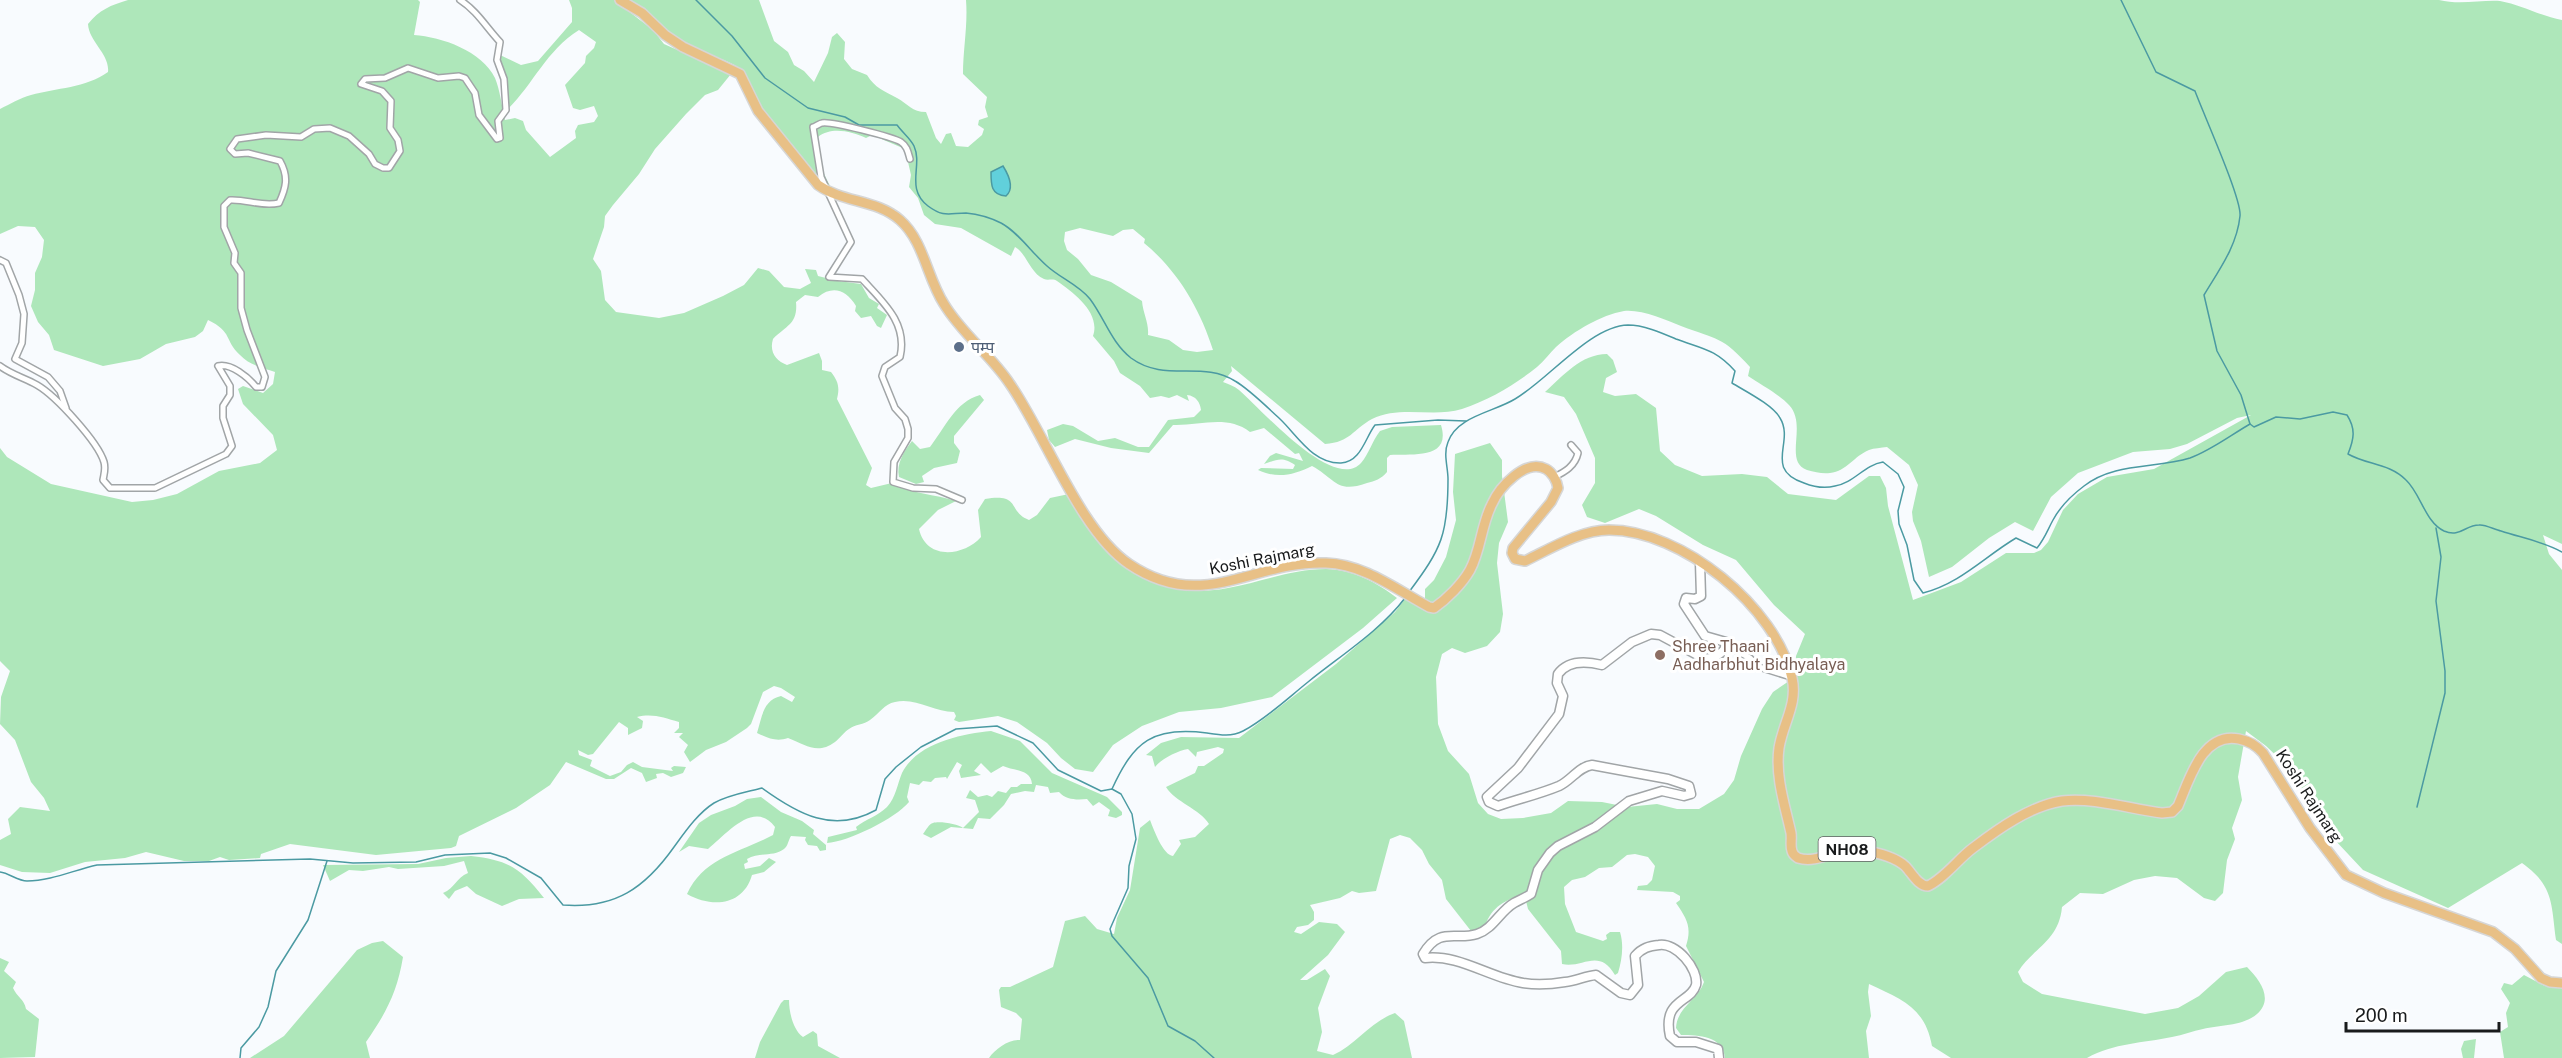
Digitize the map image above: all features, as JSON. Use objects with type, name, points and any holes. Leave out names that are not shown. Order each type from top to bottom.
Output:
[{"type":"main road","name":"Koshi Rajmarg","points":[[620,0],[642,13],[664,35],[682,47],[740,74],[758,111],[810,178],[828,193],[873,205],[891,214],[906,227],[919,249],[942,303],[1000,369],[1022,401],[1085,513],[1107,544],[1127,563],[1159,579],[1190,586],[1216,585],[1291,567],[1324,563],[1351,567],[1429,607],[1438,606],[1468,573],[1476,558],[1493,501],[1515,476],[1533,466],[1548,470],[1554,477],[1558,488],[1555,495],[1513,548],[1512,556],[1518,561],[1525,561],[1590,533],[1608,530],[1636,532],[1660,539],[1700,563],[1731,584],[1756,608],[1773,635],[1792,678],[1794,696],[1779,748],[1779,775],[1792,850],[1801,860],[1816,859],[1841,849],[1862,850],[1903,864],[1921,884],[1928,886],[1997,830],[2047,805],[2062,801],[2078,801],[2162,813],[2172,812],[2178,806],[2207,748],[2223,740],[2238,738],[2250,742],[2263,753],[2310,828],[2346,875],[2384,893],[2493,932],[2510,944],[2541,978],[2550,982],[2562,983]]},
{"type":"street","points":[[0,366],[11,375],[37,385],[58,400],[104,460],[106,470],[103,480],[110,488],[155,488],[226,454],[232,446],[223,418],[223,406],[230,395],[230,386],[218,366],[225,366],[236,371],[249,379],[256,387],[262,387],[265,376],[241,308],[241,273],[234,263],[235,253],[224,227],[224,206],[230,200],[243,199],[255,204],[279,203],[286,188],[286,172],[280,161],[248,153],[235,153],[230,149],[237,140],[266,135],[301,137],[314,129],[330,128],[350,136],[369,154],[375,164],[389,168],[400,151],[398,140],[390,128],[391,102],[382,91],[361,84],[365,79],[385,78],[408,68],[438,78],[459,76],[465,78],[475,93],[479,115],[496,139],[500,138],[498,121],[506,110],[504,79],[497,60],[500,42],[487,30],[482,18],[460,0]]},
{"type":"street","points":[[910,159],[907,148],[901,142],[882,135],[821,123],[813,127],[821,177],[851,242],[829,277],[862,279],[898,321],[902,332],[903,347],[900,357],[885,367],[882,376],[895,408],[905,419],[908,429],[908,438],[894,462],[893,482],[913,488],[936,489],[962,500]]},
{"type":"street","points":[[0,260],[6,263],[24,314],[22,343],[15,359],[48,377],[63,397],[66,410]]},
{"type":"street","points":[[1554,477],[1567,471],[1577,457],[1578,453],[1571,445]]},
{"type":"street","points":[[1700,563],[1701,596],[1695,599],[1686,598],[1684,604],[1705,636],[1710,640],[1726,642],[1727,646],[1750,658],[1759,667],[1792,678]]},
{"type":"street","points":[[1719,1058],[1718,1049],[1696,1042],[1677,1042],[1670,1036],[1669,1017],[1673,1009],[1694,990],[1696,978],[1685,958],[1677,949],[1670,946],[1663,944],[1645,947],[1635,956],[1638,985],[1630,995],[1624,995],[1596,975],[1566,982],[1523,983],[1452,959],[1425,958],[1422,954],[1438,938],[1448,935],[1476,934],[1486,930],[1502,912],[1531,894],[1538,870],[1550,853],[1558,846],[1595,827],[1629,801],[1662,791],[1684,796],[1691,794],[1689,786],[1668,779],[1592,765],[1580,770],[1571,779],[1558,786],[1498,806],[1489,802],[1487,797],[1490,792],[1518,768],[1559,714],[1563,696],[1557,682],[1562,668],[1569,664],[1584,662],[1602,665],[1632,642],[1651,634],[1660,635],[1708,659],[1719,654],[1727,646]]},
{"type":"green space","points":[[128,0],[418,0],[420,2],[414,35],[449,42],[481,60],[495,78],[505,120],[515,118],[523,121],[526,130],[550,157],[576,138],[575,131],[578,125],[594,122],[598,116],[594,106],[580,110],[573,108],[565,85],[585,63],[586,56],[594,48],[596,42],[579,30],[568,38],[549,57],[508,109],[506,78],[498,61],[500,55],[521,65],[538,61],[572,22],[572,8],[569,0],[614,0],[653,30],[664,44],[731,74],[718,90],[705,95],[686,114],[655,149],[639,174],[605,216],[604,227],[593,259],[601,271],[605,300],[616,312],[659,318],[684,313],[744,285],[758,268],[769,271],[784,287],[800,289],[811,283],[805,269],[816,270],[818,276],[861,284],[869,298],[879,304],[877,308],[887,315],[881,328],[871,316],[861,318],[855,311],[856,306],[844,293],[834,290],[818,297],[805,295],[796,302],[793,320],[773,339],[773,352],[780,361],[787,365],[819,353],[822,370],[831,372],[835,378],[838,384],[837,399],[872,468],[866,485],[871,488],[892,483],[899,487],[956,501],[938,510],[919,529],[929,546],[937,550],[946,552],[965,549],[981,537],[978,510],[985,499],[997,498],[1009,501],[1022,517],[1029,520],[1037,515],[1050,498],[1069,494],[1090,532],[1107,552],[1121,564],[1154,582],[1190,590],[1209,590],[1228,588],[1301,571],[1326,569],[1345,571],[1364,578],[1397,598],[1363,628],[1272,697],[1221,708],[1179,712],[1142,726],[1113,745],[1093,772],[1075,769],[1047,743],[1017,722],[998,716],[959,722],[954,720],[956,716],[954,712],[910,701],[888,705],[868,722],[851,727],[835,742],[823,748],[812,748],[788,738],[772,739],[757,733],[764,710],[775,698],[781,696],[792,702],[795,697],[774,686],[763,692],[751,724],[747,728],[726,742],[706,750],[690,762],[684,752],[688,745],[679,737],[683,733],[674,733],[679,728],[679,722],[653,716],[637,717],[643,721],[642,728],[628,735],[628,728],[619,722],[593,754],[588,755],[578,750],[579,755],[592,760],[590,766],[610,776],[621,772],[633,762],[642,767],[673,771],[671,768],[674,766],[686,767],[683,773],[671,777],[663,773],[656,774],[657,778],[646,782],[642,773],[631,768],[614,779],[606,779],[566,762],[550,785],[516,808],[459,836],[456,846],[451,848],[376,855],[290,844],[261,854],[260,858],[229,860],[220,857],[209,861],[184,861],[146,852],[125,858],[85,862],[50,873],[22,872],[0,865],[0,840],[11,834],[8,819],[20,807],[50,811],[44,798],[31,782],[15,740],[0,724],[1,697],[10,671],[0,661],[0,448],[7,457],[51,484],[132,502],[177,494],[219,471],[260,463],[277,450],[273,435],[243,404],[238,389],[243,386],[263,393],[273,384],[275,372],[256,366],[244,358],[235,350],[225,332],[216,324],[208,320],[203,331],[195,337],[166,344],[140,359],[103,366],[54,350],[49,335],[38,322],[31,306],[35,290],[35,273],[42,257],[44,240],[35,227],[18,226],[0,234],[0,109],[27,96],[81,84],[108,72],[106,59],[92,37],[88,24],[106,9]]},
{"type":"green space","points":[[628,0],[759,0],[774,41],[788,52],[794,65],[804,71],[814,82],[828,53],[832,37],[837,33],[845,42],[844,59],[852,69],[867,75],[880,89],[914,109],[926,112],[936,138],[941,144],[946,134],[951,133],[956,146],[968,147],[982,135],[984,129],[978,125],[979,120],[988,117],[985,107],[987,97],[963,74],[966,0],[2439,0],[2500,1],[2562,20],[2562,544],[2543,535],[2549,554],[2562,570],[2562,944],[2556,940],[2546,888],[2522,863],[2448,908],[2363,870],[2334,839],[2288,767],[2246,731],[2238,777],[2242,800],[2232,828],[2235,839],[2227,860],[2223,893],[2215,901],[2204,898],[2177,878],[2155,876],[2134,880],[2103,894],[2080,893],[2062,907],[2060,919],[2051,936],[2018,972],[2023,982],[2042,994],[2145,1014],[2178,1008],[2199,996],[2226,972],[2247,967],[2260,984],[2265,996],[2262,1008],[2257,1014],[2238,1023],[2118,1046],[2087,1058],[1951,1058],[1932,1046],[1924,1022],[1910,1006],[1869,984],[1871,1016],[1866,1031],[1869,1058],[1725,1058],[1720,1045],[1715,1041],[1702,1036],[1681,1035],[1676,1028],[1680,1014],[1704,982],[1686,946],[1689,934],[1687,923],[1676,903],[1680,900],[1680,896],[1673,892],[1637,890],[1638,886],[1647,885],[1652,880],[1655,866],[1648,857],[1627,855],[1612,867],[1599,868],[1585,877],[1572,880],[1564,887],[1565,904],[1576,932],[1603,941],[1607,939],[1606,935],[1610,932],[1620,932],[1621,958],[1618,973],[1615,975],[1603,962],[1562,964],[1561,951],[1528,909],[1524,893],[1500,905],[1491,914],[1485,926],[1471,931],[1446,899],[1442,880],[1429,864],[1422,850],[1410,838],[1400,835],[1390,839],[1376,891],[1359,893],[1352,891],[1340,898],[1310,905],[1314,912],[1314,920],[1308,925],[1297,927],[1294,932],[1301,934],[1319,922],[1337,924],[1345,932],[1328,955],[1300,980],[1307,980],[1325,969],[1330,976],[1318,1008],[1322,1032],[1317,1051],[1333,1055],[1378,1022],[1395,1013],[1404,1021],[1412,1058],[989,1058],[1003,1045],[1020,1040],[1022,1019],[1016,1013],[1001,1007],[999,990],[1001,987],[1010,987],[1053,967],[1065,921],[1085,916],[1097,929],[1114,934],[1117,918],[1130,890],[1140,828],[1150,820],[1162,847],[1173,856],[1181,844],[1179,840],[1195,837],[1209,824],[1166,787],[1195,773],[1198,766],[1204,766],[1223,753],[1224,749],[1218,747],[1197,752],[1196,757],[1188,749],[1184,750],[1165,758],[1155,767],[1152,756],[1146,755],[1161,743],[1181,737],[1239,738],[1336,664],[1395,612],[1405,599],[1422,608],[1425,589],[1434,580],[1446,557],[1456,520],[1453,492],[1455,454],[1490,443],[1502,460],[1508,522],[1499,543],[1497,563],[1503,614],[1500,632],[1487,646],[1465,653],[1452,648],[1442,654],[1436,677],[1438,724],[1448,751],[1469,774],[1478,803],[1488,814],[1501,819],[1551,813],[1568,801],[1602,802],[1627,807],[1657,804],[1677,809],[1699,809],[1724,794],[1734,780],[1741,756],[1762,709],[1773,692],[1795,677],[1796,656],[1805,634],[1774,605],[1736,560],[1703,545],[1656,516],[1639,509],[1605,523],[1587,517],[1582,505],[1595,483],[1595,458],[1576,414],[1564,397],[1545,392],[1581,362],[1607,354],[1613,360],[1617,372],[1606,378],[1603,392],[1615,396],[1636,394],[1656,408],[1660,451],[1675,465],[1702,476],[1742,474],[1767,477],[1788,494],[1836,500],[1869,476],[1880,476],[1886,488],[1888,506],[1913,600],[1961,582],[2006,553],[2034,553],[2041,550],[2048,542],[2063,510],[2078,494],[2107,477],[2154,469],[2251,415],[2237,418],[2187,444],[2170,449],[2133,452],[2078,473],[2051,497],[2033,531],[2015,522],[1989,538],[1952,567],[1929,577],[1921,541],[1913,521],[1912,512],[1918,485],[1909,465],[1887,447],[1869,450],[1836,472],[1824,473],[1807,470],[1800,465],[1797,459],[1794,413],[1780,397],[1748,376],[1750,367],[1733,349],[1712,337],[1646,313],[1624,311],[1588,324],[1563,341],[1537,367],[1520,379],[1502,391],[1472,405],[1451,411],[1383,415],[1365,423],[1346,438],[1334,443],[1325,444],[1231,366],[1232,371],[1223,382],[1239,390],[1280,429],[1316,458],[1334,467],[1349,469],[1361,463],[1380,431],[1392,427],[1441,425],[1443,437],[1435,450],[1427,453],[1390,455],[1387,458],[1385,474],[1357,486],[1337,484],[1312,466],[1285,475],[1258,470],[1261,468],[1293,469],[1295,465],[1283,460],[1264,464],[1270,456],[1276,453],[1303,461],[1299,453],[1295,454],[1264,428],[1250,432],[1232,423],[1173,425],[1149,453],[1111,448],[1075,439],[1055,447],[1049,440],[1047,430],[1063,424],[1073,426],[1098,441],[1115,438],[1138,447],[1149,447],[1168,420],[1194,417],[1201,410],[1199,402],[1187,395],[1189,401],[1177,395],[1169,398],[1161,396],[1150,398],[1140,386],[1120,373],[1114,361],[1093,336],[1093,319],[1084,304],[1057,281],[1046,280],[1039,276],[1015,247],[1011,256],[961,228],[935,224],[924,215],[918,198],[909,187],[911,175],[905,149],[872,135],[866,138],[848,132],[829,132],[818,137],[818,151],[825,177],[832,189],[811,177],[763,114],[740,69],[727,61],[690,48],[675,40]],"holes":[[[1080,228],[1113,236],[1123,230],[1133,229],[1145,239],[1144,243],[1167,266],[1186,292],[1202,320],[1213,350],[1197,352],[1183,350],[1169,340],[1148,335],[1142,301],[1111,282],[1091,275],[1067,250],[1064,241],[1065,232]]]},
{"type":"green space","points":[[980,395],[984,400],[954,436],[954,443],[960,451],[957,463],[934,468],[922,476],[924,482],[916,484],[899,477],[900,463],[912,441],[920,449],[930,447],[957,409]]},
{"type":"green space","points":[[991,731],[1020,741],[1052,773],[1107,797],[1122,812],[1122,815],[1116,818],[1108,816],[1110,810],[1099,802],[1093,806],[1087,799],[1068,798],[1059,792],[1050,793],[1048,787],[1036,785],[1034,792],[1011,794],[990,819],[978,818],[973,829],[951,827],[931,838],[923,834],[932,824],[949,823],[963,828],[979,812],[975,800],[966,798],[970,790],[978,797],[987,795],[992,797],[998,791],[1006,793],[1011,787],[1032,784],[1029,776],[1021,771],[1003,766],[991,773],[981,763],[974,771],[981,775],[961,778],[959,771],[962,765],[957,762],[947,779],[946,777],[935,778],[931,782],[923,781],[919,785],[910,783],[907,797],[909,802],[883,822],[859,834],[827,843],[828,837],[857,830],[856,827],[887,807],[902,773],[918,754],[941,742]]},
{"type":"green space","points":[[761,797],[781,812],[802,821],[814,830],[813,834],[826,845],[826,850],[820,851],[817,846],[808,845],[806,837],[791,836],[784,849],[747,859],[748,862],[744,864],[745,869],[760,866],[769,858],[776,862],[764,872],[752,875],[742,893],[734,898],[716,902],[687,894],[694,882],[713,864],[773,835],[775,827],[767,819],[749,818],[740,822],[708,849],[689,846],[679,852],[699,823],[747,799]]},
{"type":"green space","points":[[471,856],[505,863],[521,873],[544,898],[519,899],[502,906],[476,894],[467,886],[455,891],[449,899],[443,893],[468,873],[464,861],[444,866],[349,870],[330,881],[323,865],[418,864]]},
{"type":"green space","points":[[383,941],[403,957],[398,981],[390,1002],[366,1042],[370,1058],[250,1058],[284,1036],[357,950]]},
{"type":"green space","points":[[0,958],[9,962],[4,971],[16,982],[13,988],[16,994],[26,1009],[39,1019],[35,1057],[0,1058]]},
{"type":"green space","points":[[2524,975],[2545,986],[2562,987],[2562,1058],[2504,1058],[2500,1032],[2508,1027],[2506,1013],[2510,1003],[2501,989],[2504,983],[2512,985]]},
{"type":"green space","points":[[784,1000],[789,1000],[792,1020],[800,1034],[803,1037],[813,1031],[817,1034],[818,1046],[840,1058],[755,1058],[760,1042]]},
{"type":"green space","points":[[2476,1039],[2474,1058],[2463,1058],[2461,1049],[2464,1041]]},
{"type":"water","points":[[1003,166],[1009,177],[1010,185],[1006,196],[997,194],[991,181],[991,172]]},
{"type":"waterway","points":[[696,0],[732,36],[765,78],[808,108],[845,117],[859,125],[897,125],[914,146],[917,161],[917,192],[928,206],[943,213],[979,215],[1007,227],[1047,266],[1086,294],[1118,345],[1131,358],[1157,369],[1210,372],[1235,381],[1264,404],[1314,454],[1331,462],[1348,462],[1358,454],[1375,425],[1438,420],[1466,421]]},
{"type":"waterway","points":[[2121,0],[2156,72],[2195,91],[2235,192],[2240,216],[2235,237],[2204,295],[2217,351],[2241,395],[2250,424]]},
{"type":"waterway","points":[[1409,592],[1429,564],[1441,540],[1448,498],[1446,451],[1453,433],[1468,420],[1515,399],[1599,334],[1628,325],[1653,330],[1701,348],[1715,354],[1728,364],[1735,371],[1732,383],[1765,403],[1780,418],[1784,427],[1782,463],[1792,477],[1812,486],[1831,487],[1842,484],[1883,462],[1898,474],[1904,487],[1898,511],[1899,524],[1907,545],[1914,580],[1923,593],[1937,589],[1961,576],[2016,538],[2037,548],[2063,506],[2096,478],[2122,469],[2190,458],[2250,424],[2254,427],[2276,417],[2300,419],[2333,412],[2347,415],[2352,425],[2353,439],[2348,454],[2399,474],[2416,493],[2432,521],[2444,531],[2454,533],[2484,525],[2539,542],[2562,552]]},
{"type":"waterway","points":[[2417,807],[2445,693],[2445,671],[2436,601],[2441,557],[2436,528]]},
{"type":"waterway","points":[[1112,789],[1137,748],[1159,735],[1188,731],[1230,735],[1252,726],[1372,632],[1405,598]]},
{"type":"waterway","points":[[0,872],[20,880],[36,881],[97,865],[310,859],[353,863],[416,862],[445,855],[490,853],[506,858],[541,878],[563,905],[598,903],[627,893],[652,874],[697,817],[719,800],[762,788],[789,806],[816,818],[845,820],[860,817],[876,810],[885,779],[921,747],[956,729],[997,726],[1033,743],[1058,770],[1101,791],[1112,789],[1121,794],[1132,814],[1136,839],[1129,866],[1128,888],[1110,929],[1112,936],[1148,978],[1168,1026],[1195,1041],[1214,1058]]},
{"type":"waterway","points":[[240,1058],[241,1048],[259,1027],[268,1007],[276,971],[308,920],[327,861]]},
{"type":"place","name":"पम्प","points":[[959,347]]},
{"type":"place","name":"Shree Thaani Aadharbhut Bidhyalaya","points":[[1660,655]]}]
